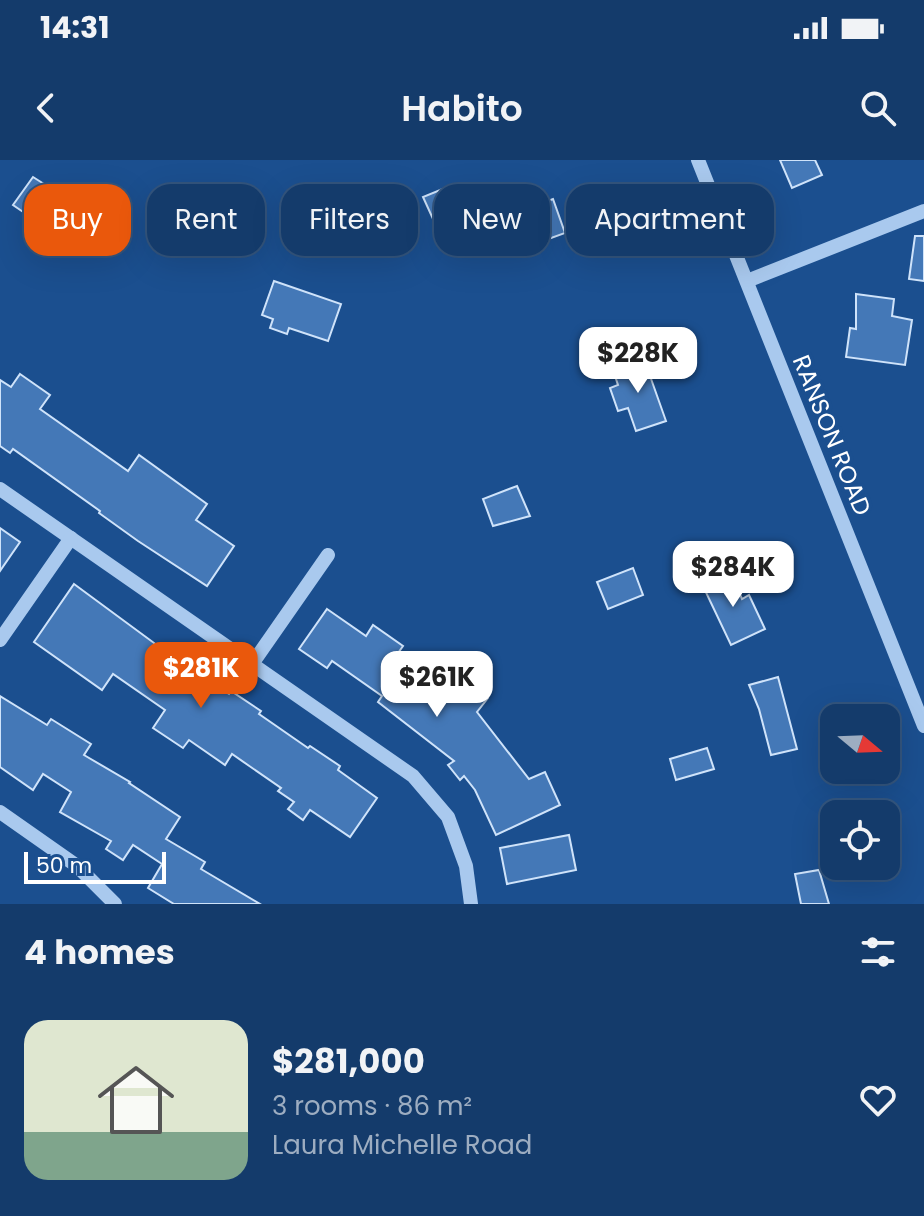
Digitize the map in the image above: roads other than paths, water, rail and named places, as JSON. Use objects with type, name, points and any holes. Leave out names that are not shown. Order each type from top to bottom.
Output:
[{"type":"street","name":"RANSON ROAD","points":[[698,160],[924,726]]},
{"type":"street","points":[[747,281],[924,211]]},
{"type":"street","points":[[0,489],[413,776],[448,817],[466,866],[471,904]]},
{"type":"street","points":[[0,640],[71,538]]},
{"type":"street","points":[[252,664],[328,555]]},
{"type":"street","points":[[0,812],[77,866],[115,904]]}]
